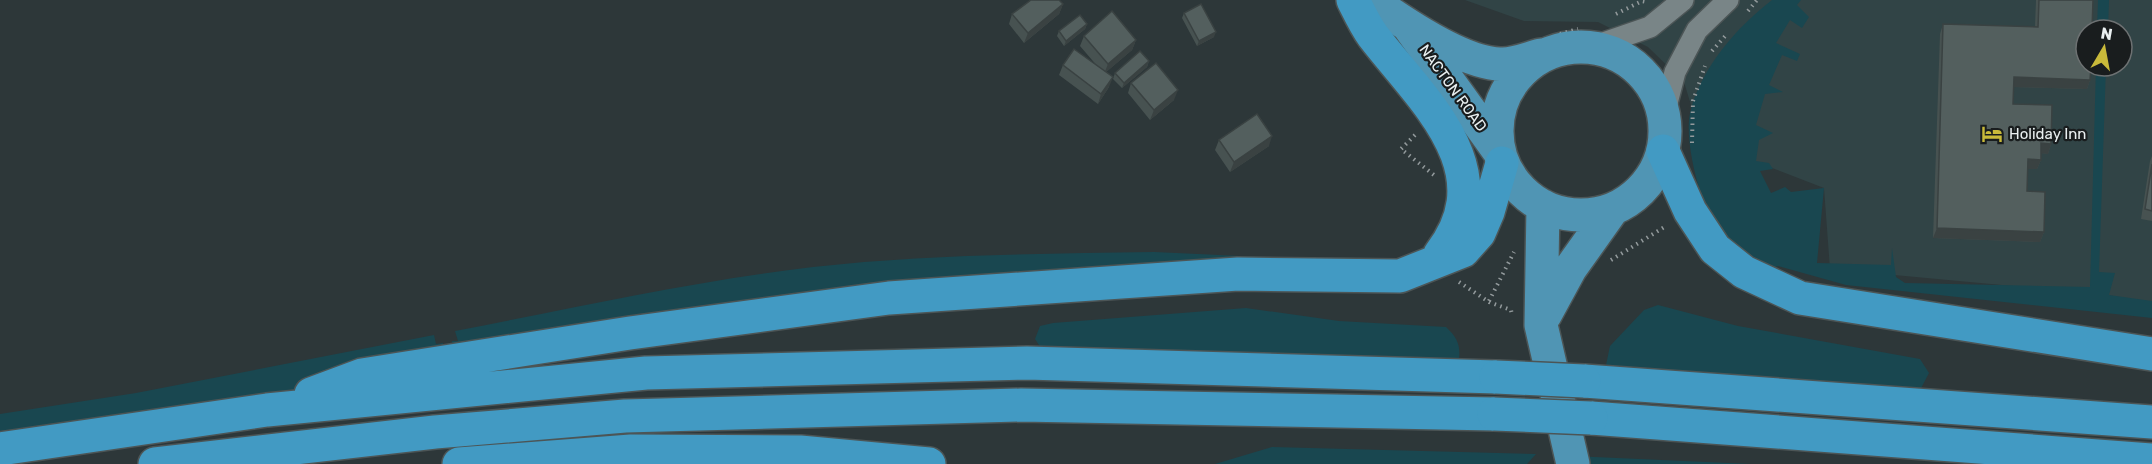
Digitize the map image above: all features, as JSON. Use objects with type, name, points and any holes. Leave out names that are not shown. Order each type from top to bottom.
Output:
[{"type":"highway","points":[[1353,0],[1371,34],[1437,114],[1450,135],[1460,162],[1463,191],[1461,218],[1452,239],[1432,265]]},
{"type":"highway","points":[[1679,151],[1690,212],[1715,249],[1744,272],[1800,298],[2152,354]]},
{"type":"highway","points":[[267,410],[362,375],[630,333],[889,298],[1238,274],[1400,276],[1463,251],[1479,233],[1488,212],[1500,157]]},
{"type":"highway","points":[[0,449],[267,410],[646,373],[1027,363],[1584,381],[2152,422]]},
{"type":"highway","points":[[155,464],[435,432],[625,416],[1021,405],[1591,418],[2152,460]]},
{"type":"highway","points":[[459,464],[642,451],[800,452],[928,464]]},
{"type":"main road","name":"NACTON ROAD","points":[[1371,0],[1408,26],[1480,61],[1502,65],[1548,46]]},
{"type":"main road","name":"NACTON ROAD","points":[[1408,26],[1500,157]]},
{"type":"main road","points":[[1527,323],[1556,290],[1612,210],[1641,190],[1679,151],[1658,94],[1640,70],[1615,53],[1595,31],[1569,46],[1548,46],[1521,70],[1505,93],[1496,121],[1500,157],[1509,177],[1525,194],[1543,206],[1573,215],[1612,210]]},
{"type":"main road","points":[[1543,206],[1527,323],[1574,464]]},
{"type":"street","points":[[1664,115],[1675,72],[1697,30],[1728,0]]},
{"type":"street","points":[[1595,31],[1650,27],[1679,4]]},
{"type":"path","points":[[1743,16],[1757,0]]},
{"type":"path","points":[[1548,46],[1595,31],[1642,1],[1679,4]]},
{"type":"path","points":[[1709,55],[1730,31]]},
{"type":"path","points":[[1679,151],[1691,140],[1693,101],[1706,64]]},
{"type":"path","points":[[1401,149],[1435,176],[1439,183]]},
{"type":"path","points":[[1605,264],[1690,212]]},
{"type":"path","points":[[1432,265],[1489,302],[1511,310],[1527,323]]},
{"type":"shaded area","points":[[1465,0],[2152,0],[2152,303],[2108,295],[1830,269],[1824,188],[1702,141],[1684,82],[1648,47],[1598,22],[1524,21]]},
{"type":"shaded area","points":[[1772,0],[1801,0],[1797,5],[1809,17],[1802,28],[1790,20],[1776,43],[1800,54],[1797,61],[1782,55],[1769,85],[1783,92],[1765,94],[1756,125],[1773,133],[1759,140],[1756,161],[1769,163],[1773,169],[1760,171],[1771,193],[1785,187],[1791,192],[1824,188],[1817,263],[1891,265],[1892,248],[1896,277],[1905,283],[2090,287],[2096,78],[2106,78],[2099,272],[2115,273],[2109,295],[2152,301],[2152,318],[1846,285],[1778,266],[1755,276],[1734,261],[1724,250],[1703,201],[1692,160],[1689,124],[1696,93],[1713,63],[1734,35]]},
{"type":"shaded area","points":[[2098,0],[2109,0],[2108,18],[2097,18]]},
{"type":"shaded area","points":[[1154,252],[1285,258],[386,375],[0,441],[0,414],[136,393],[434,335],[436,344],[443,343],[443,351],[453,355],[452,341],[458,341],[455,331],[723,280],[813,267],[898,259]]},
{"type":"shaded area","points":[[1658,305],[1738,326],[1920,359],[1929,373],[1919,392],[1609,373],[1606,365],[1610,346],[1644,310]]},
{"type":"shaded area","points":[[1246,308],[1339,321],[1446,327],[1458,345],[1458,367],[1047,357],[1035,339],[1040,326],[1053,323]]},
{"type":"shaded area","points":[[1272,447],[1536,454],[1527,464],[1215,464]]},
{"type":"shaded area","points":[[1572,456],[1751,464],[1574,464]]},
{"type":"building","points":[[1031,0],[1059,0],[1063,4],[1028,33],[1012,14]]},
{"type":"building","name":"Holiday Inn","points":[[2039,0],[2093,0],[2092,18],[2074,18],[2074,78],[2090,78],[2090,80],[2014,77],[2013,104],[2052,105],[2051,144],[2041,143],[2041,160],[2028,159],[2027,191],[2045,192],[2044,232],[1937,228],[1943,24],[2038,27]]},
{"type":"building","points":[[1201,4],[1216,32],[1199,41],[1184,13]]},
{"type":"building","points":[[1112,11],[1136,40],[1108,64],[1084,36]]},
{"type":"building","points":[[1080,15],[1087,24],[1066,41],[1059,31]]},
{"type":"building","points":[[1074,49],[1113,77],[1101,94],[1063,65]]},
{"type":"building","points":[[1140,51],[1149,61],[1124,83],[1115,73]]},
{"type":"building","points":[[1156,63],[1178,90],[1154,110],[1131,83]]},
{"type":"building","points":[[1257,114],[1272,136],[1234,162],[1219,140]]},
{"type":"building","points":[[2152,164],[2152,211],[2145,209]]},
{"type":"place","name":"Holiday Inn","points":[[1992,134]]}]
